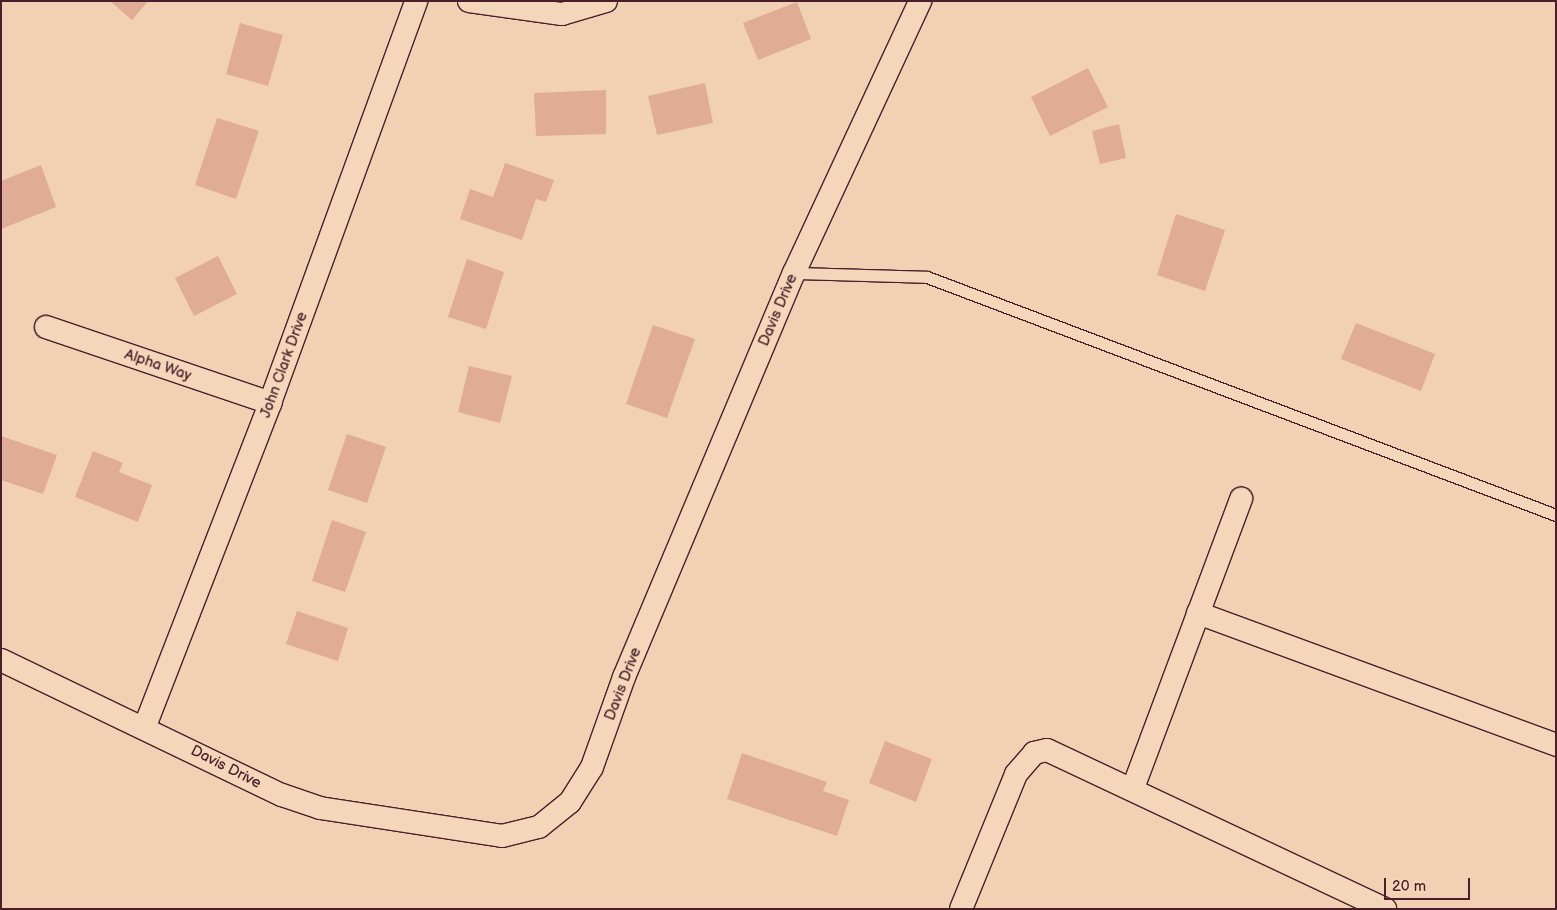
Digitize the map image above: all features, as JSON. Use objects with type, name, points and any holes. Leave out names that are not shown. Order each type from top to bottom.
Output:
[{"type":"street","name":"John Clark Drive","points":[[145,726],[270,403],[416,1]]},
{"type":"street","points":[[469,1],[562,14],[606,1]]},
{"type":"street","name":"Davis Drive","points":[[1,660],[145,726],[282,795],[320,808],[502,836],[539,827],[570,802],[592,767],[624,677],[794,273],[920,1]]},
{"type":"street","name":"Alpha Way","points":[[46,327],[270,403]]},
{"type":"street","points":[[1133,788],[1241,499]]},
{"type":"street","points":[[1198,613],[1556,744]]},
{"type":"street","points":[[961,909],[1016,774],[1034,753],[1047,750],[1133,788],[1385,909]]},
{"type":"lane","points":[[794,273],[927,277],[1556,515]]},
{"type":"building","points":[[110,1],[148,1],[132,20]]},
{"type":"building","points":[[797,2],[811,39],[758,60],[743,23]]},
{"type":"building","points":[[240,23],[283,35],[268,86],[226,74]]},
{"type":"building","points":[[1088,68],[1108,107],[1050,136],[1031,97]]},
{"type":"building","points":[[705,83],[713,123],[657,135],[648,96]]},
{"type":"building","points":[[606,90],[606,134],[536,136],[534,93]]},
{"type":"building","points":[[217,118],[259,131],[236,199],[195,185]]},
{"type":"building","points":[[1119,124],[1126,158],[1100,164],[1092,131]]},
{"type":"building","points":[[505,163],[554,180],[546,202],[536,199],[522,240],[460,219],[470,189],[493,197]]},
{"type":"building","points":[[41,165],[56,207],[1,229],[1,181]]},
{"type":"building","points":[[1176,214],[1225,230],[1205,291],[1157,275]]},
{"type":"building","points":[[218,256],[237,294],[194,316],[175,278]]},
{"type":"building","points":[[467,259],[504,272],[486,329],[448,317]]},
{"type":"building","points":[[1356,323],[1435,354],[1421,391],[1341,359]]},
{"type":"building","points":[[653,325],[695,339],[667,418],[626,404]]},
{"type":"building","points":[[469,366],[512,376],[500,423],[458,412]]},
{"type":"building","points":[[347,434],[386,447],[367,503],[328,490]]},
{"type":"building","points":[[1,436],[57,455],[43,494],[1,480]]},
{"type":"building","points":[[93,451],[123,463],[119,472],[152,485],[138,522],[75,497]]},
{"type":"building","points":[[332,520],[366,532],[345,592],[312,581]]},
{"type":"building","points":[[297,611],[348,628],[338,661],[286,644]]},
{"type":"building","points":[[885,741],[932,759],[916,802],[869,783]]},
{"type":"building","points":[[742,753],[827,782],[823,791],[849,800],[837,836],[727,799]]}]
